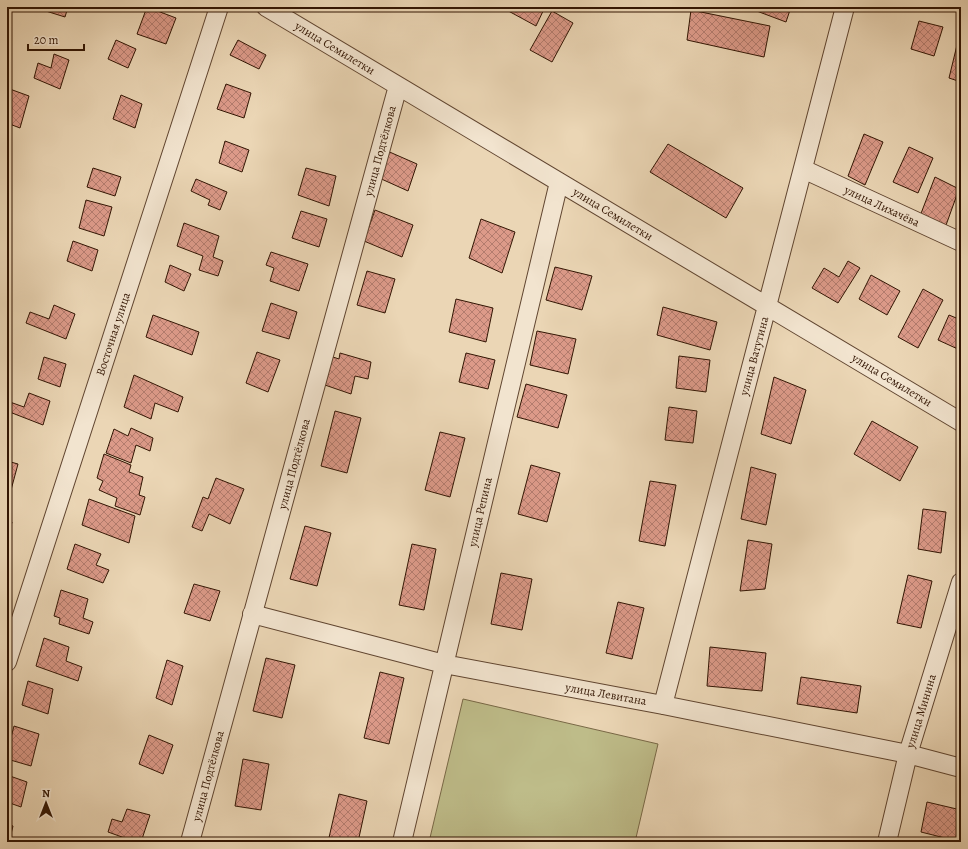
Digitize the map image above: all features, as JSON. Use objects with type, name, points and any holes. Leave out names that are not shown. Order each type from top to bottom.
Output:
[{"type":"street","name":"Восточная улица","points":[[7,662],[219,7]]},
{"type":"street","name":"улица Семилетки","points":[[266,7],[961,422]]},
{"type":"street","name":"улица Ватутина","points":[[663,705],[845,7]]},
{"type":"street","name":"улица Подтёлкова","points":[[190,842],[398,86]]},
{"type":"street","name":"улица Лихачёва","points":[[803,169],[961,242]]},
{"type":"street","name":"улица Репина","points":[[402,842],[559,182]]},
{"type":"street","name":"улица Минина","points":[[887,842],[908,754],[961,582]]},
{"type":"street","name":"улица Левитана","points":[[252,614],[444,664],[663,705],[908,754],[961,768]]},
{"type":"shaded area","points":[[463,699],[658,744],[635,842],[429,842]]},
{"type":"building","points":[[33,7],[68,7],[65,17]]},
{"type":"building","points":[[147,7],[176,18],[166,44],[137,34]]},
{"type":"building","points":[[501,7],[545,7],[536,26]]},
{"type":"building","points":[[746,7],[791,7],[786,22]]},
{"type":"building","points":[[691,10],[770,26],[764,57],[687,40]]},
{"type":"building","points":[[552,11],[573,23],[552,62],[530,50]]},
{"type":"building","points":[[919,21],[943,27],[934,56],[911,49]]},
{"type":"building","points":[[116,40],[136,49],[128,68],[108,59]]},
{"type":"building","points":[[238,40],[266,55],[259,69],[230,55]]},
{"type":"building","points":[[957,45],[961,46],[961,82],[949,78]]},
{"type":"building","points":[[54,54],[69,60],[60,89],[34,78],[38,63],[51,68]]},
{"type":"building","points":[[226,84],[251,93],[244,118],[217,109]]},
{"type":"building","points":[[7,88],[29,96],[20,128],[7,123]]},
{"type":"building","points":[[121,95],[142,104],[135,128],[113,119]]},
{"type":"building","points":[[864,134],[883,142],[865,185],[848,176]]},
{"type":"building","points":[[225,141],[249,150],[242,172],[219,163]]},
{"type":"building","points":[[668,144],[743,188],[726,218],[650,172]]},
{"type":"building","points":[[909,147],[933,158],[918,193],[893,182]]},
{"type":"building","points":[[385,150],[417,164],[408,191],[377,177]]},
{"type":"building","points":[[93,168],[121,177],[115,196],[87,187]]},
{"type":"building","points":[[306,168],[336,176],[329,206],[298,195]]},
{"type":"building","points":[[935,177],[959,189],[945,228],[920,216]]},
{"type":"building","points":[[196,179],[227,192],[220,210],[208,205],[210,200],[191,191]]},
{"type":"building","points":[[86,200],[112,207],[104,236],[79,228]]},
{"type":"building","points":[[375,210],[413,225],[402,257],[364,241]]},
{"type":"building","points":[[301,211],[327,219],[319,247],[292,238]]},
{"type":"building","points":[[481,219],[515,232],[502,273],[469,258]]},
{"type":"building","points":[[184,223],[219,236],[213,257],[223,261],[218,276],[199,270],[203,256],[177,246]]},
{"type":"building","points":[[73,241],[98,250],[92,271],[67,261]]},
{"type":"building","points":[[271,252],[308,264],[299,291],[270,281],[274,268],[266,265]]},
{"type":"building","points":[[848,261],[860,268],[838,303],[812,288],[824,268],[839,277]]},
{"type":"building","points":[[170,265],[191,274],[184,291],[165,282]]},
{"type":"building","points":[[555,267],[592,276],[582,310],[546,300]]},
{"type":"building","points":[[367,271],[395,279],[385,313],[357,305]]},
{"type":"building","points":[[871,275],[900,291],[887,315],[859,299]]},
{"type":"building","points":[[923,289],[943,300],[918,348],[898,337]]},
{"type":"building","points":[[456,299],[493,308],[486,342],[449,332]]},
{"type":"building","points":[[271,303],[297,312],[289,339],[262,331]]},
{"type":"building","points":[[54,305],[75,314],[66,339],[26,323],[30,312],[49,319]]},
{"type":"building","points":[[663,307],[717,322],[710,350],[657,335]]},
{"type":"building","points":[[153,315],[199,332],[192,355],[146,337]]},
{"type":"building","points":[[949,315],[961,320],[960,350],[938,340]]},
{"type":"building","points":[[537,331],[576,339],[568,374],[530,365]]},
{"type":"building","points":[[257,352],[280,360],[268,392],[246,383]]},
{"type":"building","points":[[340,353],[371,362],[368,379],[355,376],[351,394],[322,384],[330,356],[339,359]]},
{"type":"building","points":[[466,353],[495,360],[488,389],[459,382]]},
{"type":"building","points":[[679,356],[710,360],[706,392],[676,388]]},
{"type":"building","points":[[44,357],[66,364],[60,387],[38,379]]},
{"type":"building","points":[[134,375],[183,397],[178,412],[155,403],[151,419],[124,407]]},
{"type":"building","points":[[774,377],[806,390],[791,444],[761,434]]},
{"type":"building","points":[[526,384],[567,395],[558,428],[517,417]]},
{"type":"building","points":[[29,393],[50,401],[43,425],[7,411],[7,401],[24,407]]},
{"type":"building","points":[[669,407],[697,411],[693,443],[665,440]]},
{"type":"building","points":[[335,411],[361,418],[347,473],[321,466]]},
{"type":"building","points":[[872,421],[918,447],[900,481],[854,454]]},
{"type":"building","points":[[131,428],[153,438],[150,451],[136,445],[131,463],[106,453],[114,429],[128,436]]},
{"type":"building","points":[[440,432],[465,438],[450,497],[425,490]]},
{"type":"building","points":[[104,454],[131,465],[129,472],[143,477],[139,495],[145,497],[140,515],[115,506],[117,498],[99,490],[103,481],[97,478]]},
{"type":"building","points":[[7,461],[18,464],[11,490],[7,489]]},
{"type":"building","points":[[531,465],[560,473],[547,522],[518,514]]},
{"type":"building","points":[[751,467],[776,474],[766,525],[741,519]]},
{"type":"building","points":[[216,478],[244,489],[230,524],[209,514],[202,531],[192,527],[203,497],[208,499]]},
{"type":"building","points":[[650,481],[676,485],[665,546],[639,541]]},
{"type":"building","points":[[89,499],[135,516],[129,543],[82,525]]},
{"type":"building","points":[[923,509],[946,512],[941,553],[918,549]]},
{"type":"building","points":[[7,519],[12,522],[8,537],[7,536]]},
{"type":"building","points":[[305,526],[331,533],[317,586],[290,579]]},
{"type":"building","points":[[748,540],[772,544],[765,589],[740,591]]},
{"type":"building","points":[[75,544],[101,554],[96,565],[109,570],[103,583],[67,569]]},
{"type":"building","points":[[412,544],[436,549],[424,610],[399,605]]},
{"type":"building","points":[[501,573],[532,579],[522,630],[491,624]]},
{"type":"building","points":[[908,575],[932,581],[921,628],[897,623]]},
{"type":"building","points":[[194,584],[220,591],[210,621],[184,613]]},
{"type":"building","points":[[61,590],[88,599],[83,618],[93,622],[89,634],[59,624],[60,618],[54,616]]},
{"type":"building","points":[[618,602],[644,608],[632,659],[606,653]]},
{"type":"building","points":[[44,638],[69,647],[66,661],[82,667],[78,681],[36,666]]},
{"type":"building","points":[[710,647],[766,653],[762,691],[707,686]]},
{"type":"building","points":[[266,658],[295,665],[282,718],[253,711]]},
{"type":"building","points":[[167,660],[183,666],[172,705],[156,698]]},
{"type":"building","points":[[380,672],[404,678],[389,744],[364,738]]},
{"type":"building","points":[[801,677],[861,686],[857,713],[797,704]]},
{"type":"building","points":[[28,681],[53,689],[48,714],[22,705]]},
{"type":"building","points":[[14,726],[39,734],[31,766],[7,759],[7,753]]},
{"type":"building","points":[[149,735],[173,745],[163,774],[139,764]]},
{"type":"building","points":[[243,759],[269,764],[261,810],[235,806]]},
{"type":"building","points":[[7,775],[27,782],[21,807],[7,802]]},
{"type":"building","points":[[339,794],[367,801],[358,842],[328,842]]},
{"type":"building","points":[[927,802],[961,810],[961,842],[921,832]]},
{"type":"building","points":[[127,809],[150,815],[141,842],[136,842],[108,832],[112,819],[122,822]]},
{"type":"building","points":[[7,824],[13,826],[9,842],[7,842]]}]
